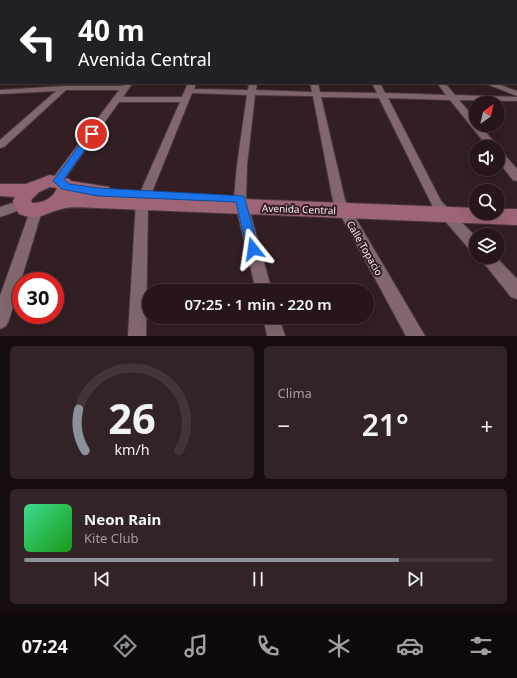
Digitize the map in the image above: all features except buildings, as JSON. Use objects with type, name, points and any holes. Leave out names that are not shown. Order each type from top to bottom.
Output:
[{"type":"street","points":[[40,0],[60,0]]},
{"type":"street","name":"Calle Topacio","points":[[314,84],[342,206],[416,336]]},
{"type":"street","points":[[376,84],[441,208],[469,239]]},
{"type":"street","points":[[443,84],[487,140]]},
{"type":"street","points":[[491,84],[517,94]]},
{"type":"street","points":[[0,92],[66,86],[127,85]]},
{"type":"street","points":[[62,184],[127,85]]},
{"type":"street","points":[[0,145],[66,86]]},
{"type":"street","points":[[252,87],[242,165],[241,203],[262,284]]},
{"type":"street","points":[[117,99],[188,91],[252,87],[317,94],[517,99]]},
{"type":"street","points":[[137,336],[143,198],[188,91]]},
{"type":"street","points":[[505,162],[517,177]]},
{"type":"street","points":[[0,320],[27,202],[43,183],[62,184]]},
{"type":"street","points":[[0,190],[27,202],[47,208],[57,202],[65,192],[62,184]]},
{"type":"street","name":"Avenida Central","points":[[62,184],[98,192],[143,198],[241,203],[441,208],[517,217]]},
{"type":"street","points":[[0,198],[27,202]]},
{"type":"street","name":"Avenida Central","points":[[57,202],[143,198]]},
{"type":"street","points":[[0,212],[27,202]]},
{"type":"street","name":"Avenida Central","points":[[441,208],[469,206]]},
{"type":"street","points":[[505,206],[517,206]]},
{"type":"street","points":[[492,264],[517,291]]},
{"type":"street","points":[[273,324],[276,336]]},
{"type":"route","points":[[92,134],[57,181],[63,183],[66,187],[86,191],[240,198],[253,249]]}]
